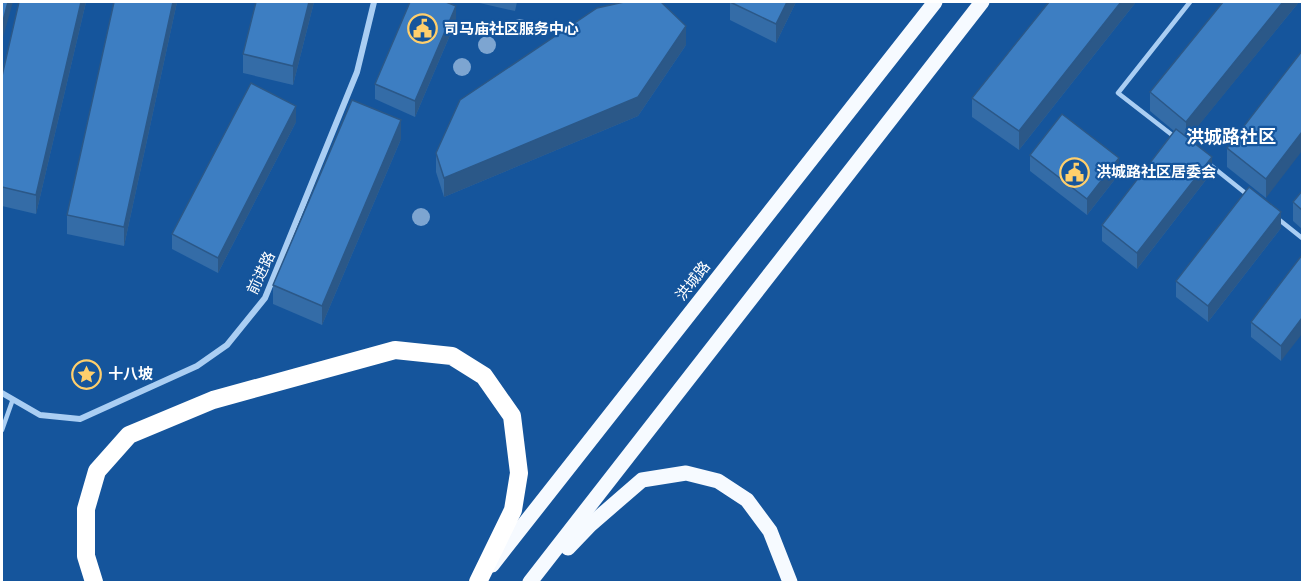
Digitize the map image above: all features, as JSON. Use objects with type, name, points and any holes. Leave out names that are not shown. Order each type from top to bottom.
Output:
[{"type":"highway","points":[[94,582],[86,556],[86,509],[97,471],[129,435],[213,400],[395,350],[452,356],[484,376],[512,416],[519,473],[513,510],[479,582]]},
{"type":"main road","name":"洪城路","points":[[479,582],[935,2]]},
{"type":"main road","points":[[532,582],[982,2]]},
{"type":"main road","points":[[532,582],[590,525],[642,480],[686,472],[718,481],[747,500],[770,531],[790,582]]},
{"type":"street","name":"前进路","points":[[2,393],[40,415],[80,419],[197,366],[227,345],[265,298],[357,72],[374,2]]},
{"type":"lane","points":[[1183,144],[1118,93],[1190,2]]},
{"type":"lane","points":[[1201,158],[1256,202]]},
{"type":"lane","points":[[1275,216],[1302,238]]},
{"type":"lane","points":[[2,430],[13,399]]},
{"type":"building","points":[[2,2],[8,2],[2,25]]},
{"type":"building","points":[[19,2],[81,2],[36,195],[2,187],[2,76]]},
{"type":"building","points":[[114,2],[173,2],[124,227],[67,215]]},
{"type":"building","points":[[256,2],[309,2],[293,66],[243,54]]},
{"type":"building","points":[[410,2],[446,2],[456,6],[415,101],[375,84]]},
{"type":"building","points":[[624,2],[661,2],[686,26],[638,97],[444,178],[436,153],[460,100],[597,8]]},
{"type":"building","points":[[730,2],[787,2],[776,24]]},
{"type":"building","points":[[1049,2],[1121,2],[1019,131],[972,98]]},
{"type":"building","points":[[1223,2],[1283,2],[1186,122],[1150,92]]},
{"type":"building","points":[[1302,51],[1302,132],[1266,179],[1227,148]]},
{"type":"building","points":[[251,83],[296,106],[218,258],[172,234]]},
{"type":"building","points":[[352,100],[401,120],[322,306],[273,285]]},
{"type":"building","name":"洪城路社区居委会","points":[[1062,114],[1119,158],[1087,199],[1030,155]]},
{"type":"building","points":[[1176,129],[1212,157],[1137,253],[1102,225]]},
{"type":"building","points":[[1249,187],[1281,212],[1208,306],[1176,281]]},
{"type":"building","points":[[1302,191],[1302,210],[1293,202]]},
{"type":"building","points":[[1302,255],[1302,318],[1281,346],[1251,322]]},
{"type":"place","name":"司马庙社区服务中心","points":[[423,29]]},
{"type":"place","name":"洪城路社区居委会","points":[[1075,172]]},
{"type":"place","name":"十八坡","points":[[87,374]]},
{"type":"district","name":"洪城路社区","points":[[1231,137]]}]
